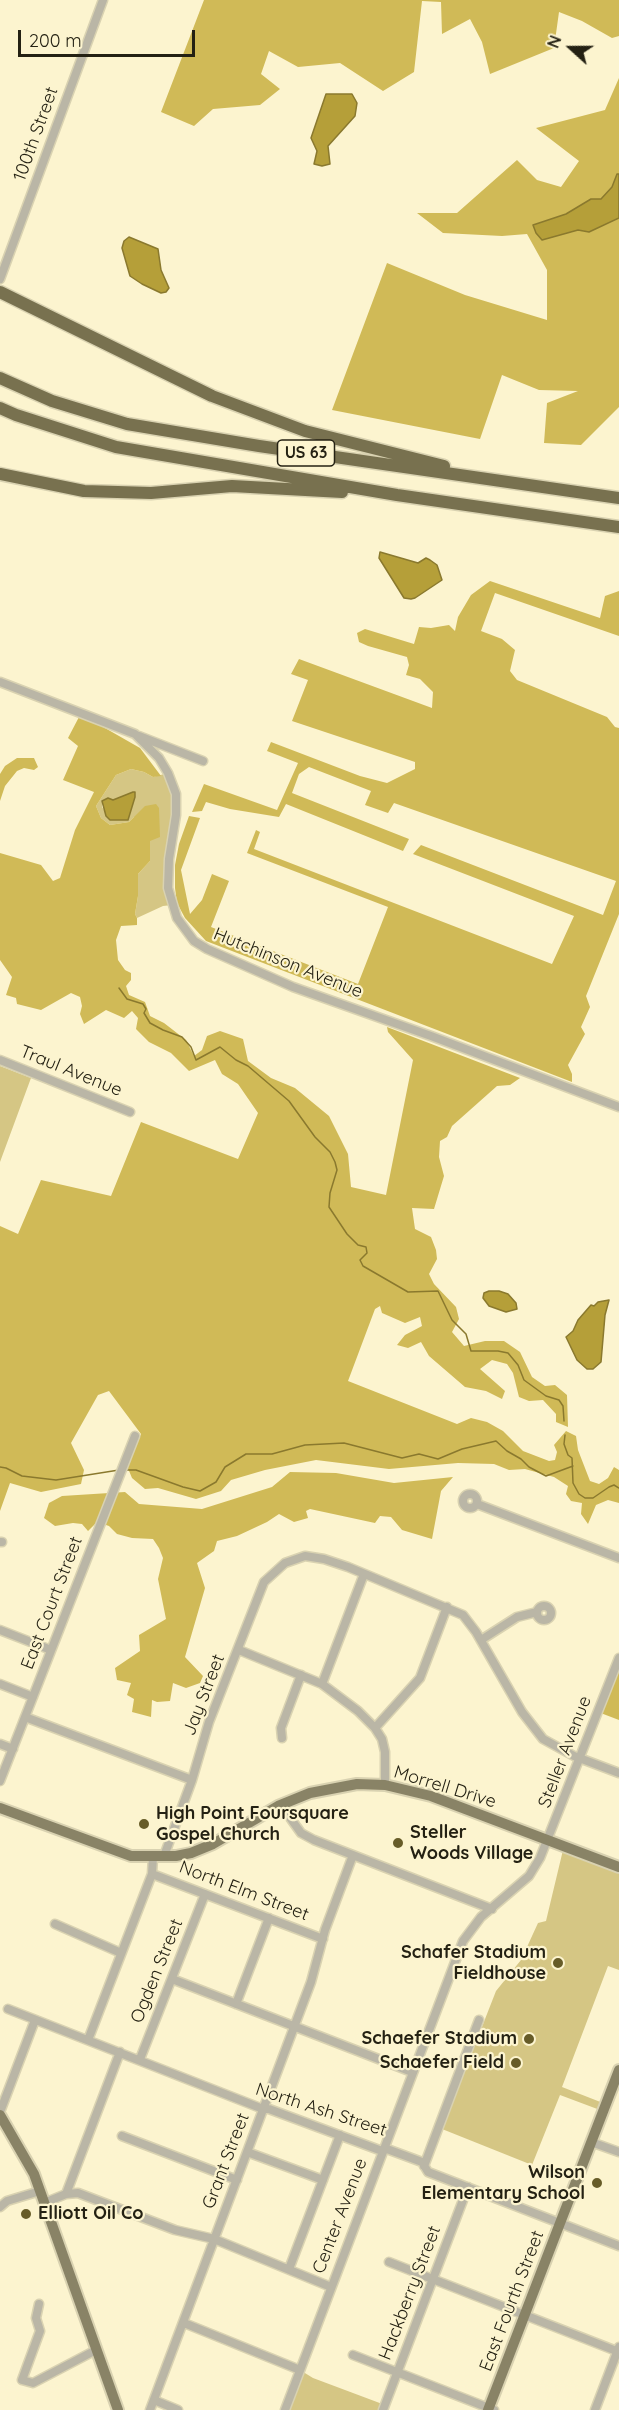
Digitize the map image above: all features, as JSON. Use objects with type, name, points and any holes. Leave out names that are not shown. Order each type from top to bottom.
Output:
[{"type":"highway","points":[[0,292],[202,392],[243,408],[305,431],[506,482]]},
{"type":"highway","name":"US 63","points":[[0,378],[52,401],[127,424],[270,448],[619,498]]},
{"type":"highway","name":"US 63","points":[[0,408],[16,416],[116,447],[397,495],[619,527]]},
{"type":"highway","points":[[0,474],[84,491],[151,493],[232,486],[397,495]]},
{"type":"main road","name":"Morrell Drive","points":[[158,1856],[191,1853],[213,1844],[281,1805],[310,1793],[357,1784],[385,1785],[431,1796],[619,1867]]},
{"type":"main road","points":[[0,1808],[117,1852],[131,1856],[158,1856]]},
{"type":"main road","name":"East Fourth Street","points":[[490,2409],[619,2070]]},
{"type":"main road","points":[[0,2114],[19,2146],[40,2191],[118,2410]]},
{"type":"street","name":"100th Street","points":[[0,279],[103,0]]},
{"type":"street","name":"Hutchinson Avenue","points":[[0,682],[135,734],[152,749],[173,784],[176,815],[168,860],[168,888],[177,918],[194,941],[207,950],[293,987],[619,1107]]},
{"type":"street","points":[[135,734],[203,761]]},
{"type":"street","name":"Traul Avenue","points":[[0,1060],[130,1112]]},
{"type":"street","name":"East Court Street","points":[[0,1781],[135,1436]]},
{"type":"street","points":[[477,1504],[619,1558]]},
{"type":"street","name":"Jay Street","points":[[88,2040],[158,1856],[192,1780],[209,1722],[264,1582],[275,1570],[293,1559],[305,1556],[324,1559],[364,1574]]},
{"type":"street","points":[[322,1684],[364,1574],[464,1615],[522,1712],[543,1738],[555,1747],[619,1773]]},
{"type":"street","points":[[375,1728],[420,1678],[447,1607]]},
{"type":"street","points":[[480,1640],[517,1617],[537,1612]]},
{"type":"street","points":[[0,1630],[51,1650]]},
{"type":"street","points":[[239,1650],[322,1684],[358,1711],[375,1728],[382,1739],[386,1752],[385,1785]]},
{"type":"street","name":"Steller Avenue","points":[[492,1909],[529,1876],[540,1858],[619,1658]]},
{"type":"street","points":[[282,1738],[281,1728],[301,1675]]},
{"type":"street","points":[[0,1684],[33,1697]]},
{"type":"street","points":[[25,1717],[192,1780]]},
{"type":"street","points":[[0,1744],[13,1749]]},
{"type":"street","points":[[281,1805],[301,1833],[492,1909]]},
{"type":"street","name":"Grant Street","points":[[150,2410],[311,1982],[323,1939],[353,1855]]},
{"type":"street","name":"North Elm Street","points":[[152,1874],[323,1939]]},
{"type":"street","name":"Ogden Street","points":[[140,2059],[206,1894]]},
{"type":"street","name":"Center Avenue","points":[[285,2410],[463,1941],[473,1926],[492,1909]]},
{"type":"street","points":[[236,2004],[269,1918]]},
{"type":"street","points":[[55,1924],[121,1953]]},
{"type":"street","points":[[172,1979],[412,2072]]},
{"type":"street","name":"North Ash Street","points":[[8,2009],[263,2109],[269,2109],[382,2151],[387,2149],[422,2162],[428,2172],[619,2246]]},
{"type":"street","points":[[0,2114],[35,2020]]},
{"type":"street","points":[[424,2166],[479,2020]]},
{"type":"street","points":[[66,2194],[120,2052]]},
{"type":"street","points":[[288,2269],[340,2135]]},
{"type":"street","points":[[122,2136],[237,2180]]},
{"type":"street","points":[[591,2142],[619,2152]]},
{"type":"street","points":[[247,2152],[323,2180]]},
{"type":"street","name":"Hackberry Street","points":[[383,2410],[468,2187]]},
{"type":"street","points":[[2,2201],[40,2191]]},
{"type":"street","points":[[44,2203],[66,2194],[78,2193],[175,2230],[214,2239],[331,2287]]},
{"type":"street","points":[[388,2262],[618,2350],[595,2410]]},
{"type":"street","points":[[39,2304],[36,2318],[40,2331],[22,2380],[33,2382],[96,2350]]},
{"type":"street","points":[[183,2323],[300,2370]]},
{"type":"street","points":[[353,2355],[490,2409]]},
{"type":"street","points":[[154,2400],[178,2410]]},
{"type":"shaded area","points":[[204,0],[619,0],[619,36],[612,38],[582,21],[559,12],[554,48],[490,74],[482,42],[470,19],[442,34],[441,2],[422,1],[414,72],[383,91],[340,63],[298,67],[269,51],[261,74],[280,89],[260,105],[213,109],[194,126],[161,112]]},
{"type":"shaded area","points":[[619,78],[619,407],[581,445],[544,443],[547,403],[578,391],[539,390],[502,375],[480,439],[332,410],[387,263],[465,295],[547,320],[547,270],[527,234],[502,236],[443,233],[417,213],[457,213],[517,160],[537,180],[561,187],[579,161],[536,128],[605,110]]},
{"type":"shaded area","points":[[326,94],[352,94],[357,103],[355,116],[328,146],[330,164],[322,166],[314,164],[317,151],[311,138]]},
{"type":"shaded area","points":[[619,174],[619,218],[589,232],[578,230],[542,240],[536,233],[533,225],[566,214],[591,199],[601,199],[612,187]]},
{"type":"shaded area","points":[[129,237],[158,249],[161,270],[169,288],[166,292],[161,293],[130,276],[122,248],[124,241]]},
{"type":"shaded area","points":[[380,552],[418,563],[426,558],[437,565],[442,580],[415,598],[404,598],[379,558]]},
{"type":"shaded area","points":[[490,581],[600,618],[605,596],[619,591],[619,636],[495,593],[481,631],[502,639],[515,650],[510,671],[517,680],[607,717],[615,727],[619,728],[619,914],[586,996],[590,1007],[581,1027],[585,1034],[568,1065],[572,1074],[572,1082],[206,941],[185,918],[177,903],[175,865],[179,844],[189,816],[200,818],[181,870],[190,914],[202,900],[212,874],[229,881],[211,927],[358,984],[388,907],[247,853],[256,830],[260,832],[254,849],[552,964],[574,916],[413,854],[421,845],[603,915],[616,881],[394,803],[388,813],[365,805],[371,791],[309,767],[299,774],[292,793],[409,839],[403,851],[286,804],[279,817],[230,809],[206,802],[202,811],[192,812],[204,784],[277,810],[298,763],[267,751],[271,742],[360,776],[387,783],[415,769],[415,762],[292,721],[308,680],[291,674],[299,659],[432,708],[433,692],[420,679],[406,675],[409,665],[407,657],[359,642],[357,633],[365,629],[414,644],[419,627],[449,625],[455,631],[458,617],[471,595]]},
{"type":"shaded area","points":[[79,717],[98,724],[140,748],[161,776],[153,777],[131,769],[116,775],[96,806],[101,818],[110,825],[129,822],[145,806],[156,804],[159,808],[160,837],[150,841],[150,861],[138,874],[135,914],[137,925],[121,926],[116,940],[118,960],[125,970],[131,973],[131,980],[126,986],[129,995],[145,1002],[150,1016],[164,1023],[186,1040],[194,1056],[202,1050],[207,1036],[220,1031],[243,1039],[248,1061],[271,1078],[295,1088],[329,1116],[348,1154],[351,1187],[386,1195],[413,1060],[388,1032],[387,1027],[520,1078],[510,1085],[497,1086],[452,1126],[447,1137],[440,1141],[439,1157],[444,1176],[434,1209],[412,1208],[415,1229],[431,1237],[436,1250],[437,1259],[429,1274],[434,1284],[456,1307],[459,1319],[452,1332],[464,1346],[485,1341],[504,1341],[520,1352],[532,1377],[545,1386],[555,1385],[567,1395],[568,1427],[556,1422],[556,1414],[543,1400],[529,1401],[519,1397],[513,1373],[507,1364],[492,1360],[480,1369],[505,1391],[502,1399],[486,1391],[465,1387],[429,1356],[421,1342],[408,1348],[397,1345],[405,1335],[422,1326],[420,1317],[405,1323],[382,1313],[380,1306],[375,1309],[348,1381],[457,1424],[471,1418],[487,1422],[503,1431],[523,1451],[549,1461],[555,1460],[557,1452],[554,1445],[566,1431],[576,1436],[578,1450],[590,1481],[599,1484],[608,1478],[614,1467],[619,1470],[619,1503],[608,1500],[596,1505],[588,1524],[581,1514],[582,1503],[571,1501],[566,1494],[568,1486],[554,1477],[525,1469],[509,1470],[494,1464],[458,1463],[389,1469],[316,1460],[265,1470],[231,1480],[221,1491],[196,1499],[158,1488],[145,1489],[132,1478],[127,1466],[141,1434],[109,1391],[98,1395],[71,1443],[84,1470],[81,1484],[41,1492],[10,1483],[0,1511],[0,1226],[18,1234],[41,1180],[111,1196],[141,1122],[238,1159],[258,1113],[238,1084],[222,1074],[215,1060],[189,1071],[171,1053],[149,1042],[136,1029],[138,1018],[132,1011],[124,1018],[106,1010],[84,1024],[80,1014],[82,1006],[80,997],[71,993],[41,1010],[17,1004],[16,998],[6,995],[12,977],[0,960],[0,853],[41,865],[53,881],[60,878],[75,830],[94,792],[63,780],[78,746],[68,738]]},
{"type":"shaded area","points":[[17,758],[34,758],[38,767],[34,770],[24,768],[17,771],[5,786],[0,801],[0,774],[5,766]]},
{"type":"shaded area","points":[[131,769],[153,777],[168,773],[175,794],[169,860],[172,905],[163,906],[137,918],[135,914],[138,874],[150,861],[150,841],[134,817],[129,822],[110,825],[101,818],[96,806],[116,775]],"holes":[[[133,792],[128,820],[111,820],[102,807],[102,801],[108,798],[113,800]]]},
{"type":"shaded area","points":[[135,792],[135,797],[128,820],[110,820],[106,816],[102,801],[108,798],[113,800]]},
{"type":"shaded area","points":[[0,1066],[31,1078],[0,1162]]},
{"type":"shaded area","points":[[489,1291],[508,1294],[516,1303],[517,1309],[506,1312],[489,1306],[483,1298],[484,1293]]},
{"type":"shaded area","points":[[609,1300],[605,1315],[601,1362],[593,1369],[587,1369],[577,1360],[566,1337],[573,1331],[578,1320],[591,1305]]},
{"type":"shaded area","points":[[290,1472],[336,1473],[394,1483],[453,1477],[441,1491],[432,1539],[402,1530],[391,1517],[380,1516],[375,1523],[310,1509],[306,1511],[308,1518],[294,1522],[279,1514],[237,1536],[217,1541],[214,1551],[197,1563],[205,1588],[185,1657],[203,1676],[200,1683],[186,1688],[173,1683],[170,1701],[152,1700],[151,1717],[132,1712],[134,1699],[127,1695],[131,1683],[117,1680],[115,1668],[140,1651],[139,1635],[166,1619],[158,1579],[163,1558],[153,1539],[132,1538],[117,1534],[109,1526],[97,1522],[88,1531],[82,1524],[55,1526],[44,1518],[49,1503],[62,1496],[125,1492],[139,1504],[202,1509],[272,1487]]},
{"type":"shaded area","points":[[619,1658],[619,1720],[598,1712]]},
{"type":"shaded area","name":"Schaefer Stadium","points":[[563,1850],[619,1872],[619,1970],[608,1966],[562,2087],[603,2103],[600,2110],[560,2095],[532,2165],[442,2129],[496,1991],[521,1960],[538,1923],[546,1921]]},
{"type":"shaded area","points":[[300,2370],[313,2378],[385,2405],[383,2410],[285,2410]]},
{"type":"waterway","points":[[119,988],[127,999],[143,1004],[146,1009],[144,1013],[150,1023],[182,1037],[191,1047],[196,1060],[220,1047],[248,1066],[289,1101],[315,1137],[330,1152],[335,1162],[337,1170],[330,1193],[329,1207],[347,1234],[358,1245],[366,1247],[367,1253],[360,1260],[363,1266],[408,1292],[438,1291],[452,1320],[466,1334],[471,1351],[508,1353],[518,1365],[524,1380],[546,1396],[559,1400],[563,1406],[564,1421]]},
{"type":"waterway","points":[[565,1435],[564,1444],[568,1455],[572,1458],[573,1483],[579,1494],[585,1498],[593,1498],[614,1485],[619,1488]]},
{"type":"waterway","points":[[126,1470],[136,1470],[200,1491],[216,1482],[225,1467],[246,1454],[272,1454],[305,1445],[344,1443],[402,1458],[419,1454],[438,1459],[462,1449],[496,1441],[529,1467],[546,1476],[573,1466]]},
{"type":"waterway","points":[[0,1467],[22,1476],[56,1480],[119,1470]]},
{"type":"place","name":"High Point Foursquare Gospel Church","points":[[144,1824]]},
{"type":"place","name":"Steller Woods Village","points":[[398,1843]]},
{"type":"place","name":"Schafer Stadium Fieldhouse","points":[[558,1963]]},
{"type":"place","name":"Schaefer Stadium","points":[[529,2039]]},
{"type":"place","name":"Schaefer Field","points":[[516,2063]]},
{"type":"place","name":"Wilson Elementary School","points":[[597,2183]]},
{"type":"place","name":"Elliott Oil Co","points":[[26,2214]]}]
